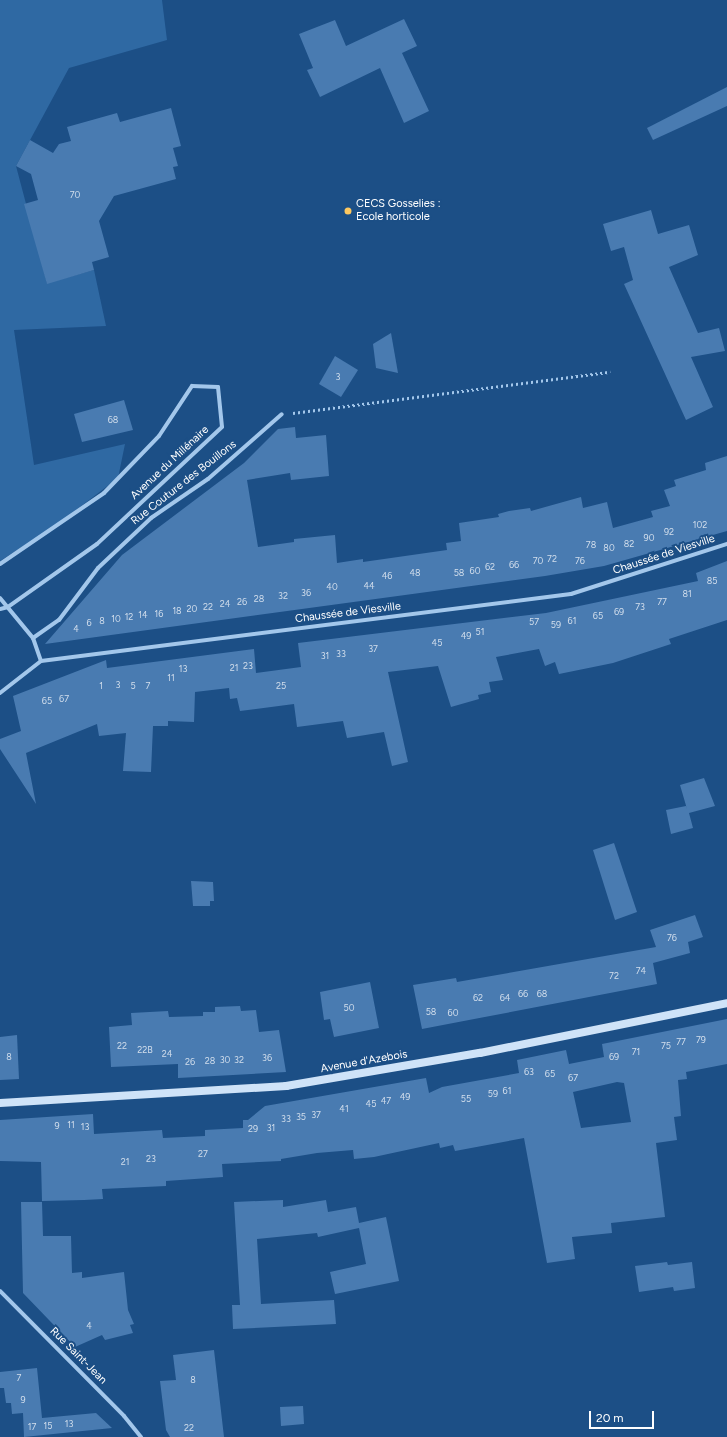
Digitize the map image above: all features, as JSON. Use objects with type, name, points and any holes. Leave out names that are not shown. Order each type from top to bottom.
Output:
[{"type":"street","name":"Avenue du Millénaire","points":[[0,564],[104,493],[159,436],[192,386],[218,387],[222,427],[96,544],[8,607],[0,609]]},
{"type":"street","name":"Rue Couture des Bouillons","points":[[33,638],[59,620],[98,568],[151,518],[208,479],[282,414]]},
{"type":"street","name":"Chaussée de Viesville","points":[[41,661],[571,594],[727,544]]},
{"type":"street","points":[[0,598],[33,638],[41,661],[0,693]]},
{"type":"street","name":"Avenue d'Azebois","points":[[0,1103],[286,1086],[480,1053],[727,1003]]},
{"type":"street","name":"Rue Saint-Jean","points":[[0,1291],[124,1416],[141,1437]]},
{"type":"path","points":[[282,414],[610,372]]},
{"type":"shaded area","points":[[0,0],[162,0],[167,40],[69,68],[16,166],[47,283],[94,270],[106,326],[14,330],[34,465],[125,444],[118,478],[59,523],[0,561]]},
{"type":"building","points":[[404,19],[417,46],[402,53],[429,111],[404,123],[380,68],[320,97],[307,70],[313,68],[299,34],[335,20],[346,46]]},
{"type":"building","points":[[727,87],[727,106],[653,140],[647,128]]},
{"type":"building","points":[[171,108],[181,146],[173,148],[178,166],[173,167],[176,179],[114,196],[99,221],[109,257],[92,262],[94,270],[47,284],[24,204],[38,200],[31,174],[16,166],[30,140],[53,153],[59,144],[71,141],[67,127],[117,113],[120,122]]},
{"type":"building","points":[[651,210],[658,234],[689,225],[698,255],[669,267],[698,333],[719,328],[725,351],[691,357],[713,407],[686,420],[624,284],[633,280],[624,247],[611,251],[603,224]]},
{"type":"building","points":[[391,333],[398,373],[376,368],[373,344]]},
{"type":"building","points":[[335,356],[358,370],[341,397],[319,384]]},
{"type":"building","points":[[124,400],[133,430],[82,442],[74,414]]},
{"type":"building","points":[[295,427],[296,438],[326,435],[329,476],[291,480],[290,473],[247,480],[258,547],[294,542],[294,539],[335,535],[337,563],[363,559],[363,562],[447,550],[446,543],[461,541],[459,523],[499,517],[498,514],[509,511],[530,508],[531,511],[581,497],[583,508],[607,502],[613,528],[653,517],[651,511],[670,506],[664,490],[676,486],[674,480],[706,470],[705,463],[727,456],[727,531],[604,566],[545,576],[45,644],[122,555],[244,463],[278,429]]},
{"type":"building","points":[[727,561],[727,620],[669,639],[671,644],[613,663],[559,674],[555,662],[545,666],[539,649],[496,657],[503,680],[489,682],[491,692],[478,695],[479,699],[451,707],[438,666],[388,672],[408,762],[392,766],[384,732],[347,738],[343,721],[297,727],[294,704],[240,711],[237,698],[230,699],[229,688],[195,692],[194,722],[168,721],[168,726],[153,726],[151,772],[123,771],[126,733],[99,736],[97,724],[26,753],[36,804],[0,749],[0,739],[21,731],[13,696],[106,660],[107,668],[254,649],[256,673],[301,667],[298,643],[546,613],[698,581],[696,573]]},
{"type":"building","points":[[704,778],[715,806],[689,813],[693,828],[671,834],[666,810],[686,806],[687,809],[680,785]]},
{"type":"building","points":[[614,843],[637,912],[615,920],[593,850]]},
{"type":"building","points":[[191,881],[213,882],[214,901],[210,901],[210,906],[193,906]]},
{"type":"building","points":[[695,915],[703,937],[688,942],[690,953],[653,963],[657,984],[422,1029],[413,985],[456,978],[457,982],[656,947],[650,930]]},
{"type":"building","points":[[370,982],[379,1028],[334,1037],[330,1019],[324,1020],[320,992]]},
{"type":"building","points":[[240,1006],[241,1011],[256,1010],[259,1032],[279,1030],[286,1072],[178,1078],[178,1064],[111,1067],[109,1027],[132,1025],[131,1013],[168,1011],[169,1017],[203,1016],[203,1012],[215,1012],[215,1007]]},
{"type":"building","points":[[727,1019],[727,1064],[686,1072],[687,1079],[678,1080],[681,1116],[674,1117],[677,1140],[656,1143],[665,1217],[611,1223],[612,1233],[572,1237],[575,1259],[547,1263],[524,1138],[455,1151],[453,1145],[440,1148],[439,1143],[374,1157],[354,1159],[353,1150],[317,1153],[281,1159],[281,1161],[222,1164],[223,1177],[166,1181],[166,1186],[102,1189],[103,1199],[84,1200],[42,1201],[41,1162],[0,1161],[0,1120],[93,1114],[94,1134],[162,1130],[163,1138],[205,1136],[205,1130],[243,1128],[243,1120],[248,1120],[265,1106],[426,1078],[429,1093],[442,1087],[519,1073],[517,1060],[566,1050],[569,1064],[604,1057],[602,1044]],"holes":[[[617,1082],[624,1083],[631,1122],[581,1128],[573,1092]]]},
{"type":"building","points":[[17,1035],[19,1079],[0,1080],[0,1037]]},
{"type":"building","points":[[283,1200],[283,1207],[326,1200],[328,1212],[356,1207],[359,1223],[386,1217],[399,1281],[335,1294],[330,1272],[366,1264],[359,1228],[318,1237],[317,1233],[257,1239],[261,1304],[334,1300],[336,1324],[233,1329],[232,1305],[240,1305],[234,1202]]},
{"type":"building","points":[[21,1202],[42,1202],[43,1236],[71,1236],[72,1273],[82,1272],[82,1278],[124,1272],[128,1310],[134,1324],[130,1325],[133,1333],[105,1340],[102,1335],[75,1347],[23,1293]]},
{"type":"building","points":[[667,1262],[668,1265],[692,1262],[695,1288],[674,1291],[673,1287],[639,1292],[635,1266]]},
{"type":"building","points":[[214,1350],[224,1437],[170,1437],[166,1430],[160,1381],[176,1380],[173,1355]]},
{"type":"building","points":[[37,1368],[42,1418],[96,1413],[112,1428],[24,1437],[23,1413],[12,1414],[11,1403],[6,1403],[4,1388],[0,1388],[0,1372]]},
{"type":"building","points":[[303,1406],[304,1424],[281,1426],[280,1407]]},
{"type":"place","name":"CECS Gosselies : Ecole horticole","points":[[348,211]]}]
